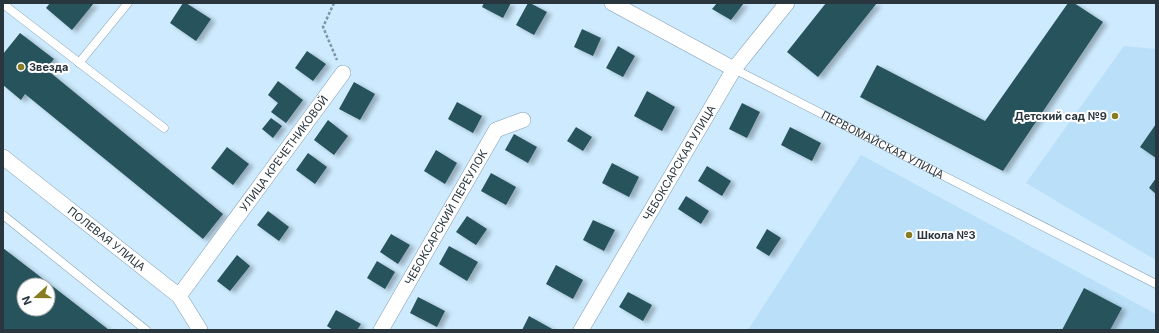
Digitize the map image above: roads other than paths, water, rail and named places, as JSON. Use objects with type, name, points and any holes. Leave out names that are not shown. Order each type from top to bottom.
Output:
[{"type":"street","name":"ПЕРВОМАЙСКАЯ УЛИЦА","points":[[612,3],[734,69]]},
{"type":"street","name":"ЧЕБОКСАРСКАЯ УЛИЦА","points":[[582,330],[734,69],[787,3]]},
{"type":"street","name":"УЛИЦА КРЕЧЕТНИКОВОЙ","points":[[179,296],[343,73]]},
{"type":"street","name":"ЧЕБОКСАРСКИЙ ПЕРЕУЛОК","points":[[381,330],[496,130],[523,120]]},
{"type":"street","name":"ПОЛЕВАЯ УЛИЦА","points":[[3,158],[179,296],[200,330]]},
{"type":"lane","points":[[79,63],[128,3]]},
{"type":"lane","points":[[3,4],[164,128]]},
{"type":"lane","name":"ПЕРВОМАЙСКАЯ УЛИЦА","points":[[734,69],[1156,284]]},
{"type":"lane","points":[[3,215],[146,330]]},
{"type":"place","name":"Звезда","points":[[21,67]]},
{"type":"place","name":"Детский сад №9","points":[[1115,116]]},
{"type":"place","name":"Школа №3","points":[[909,235]]}]
